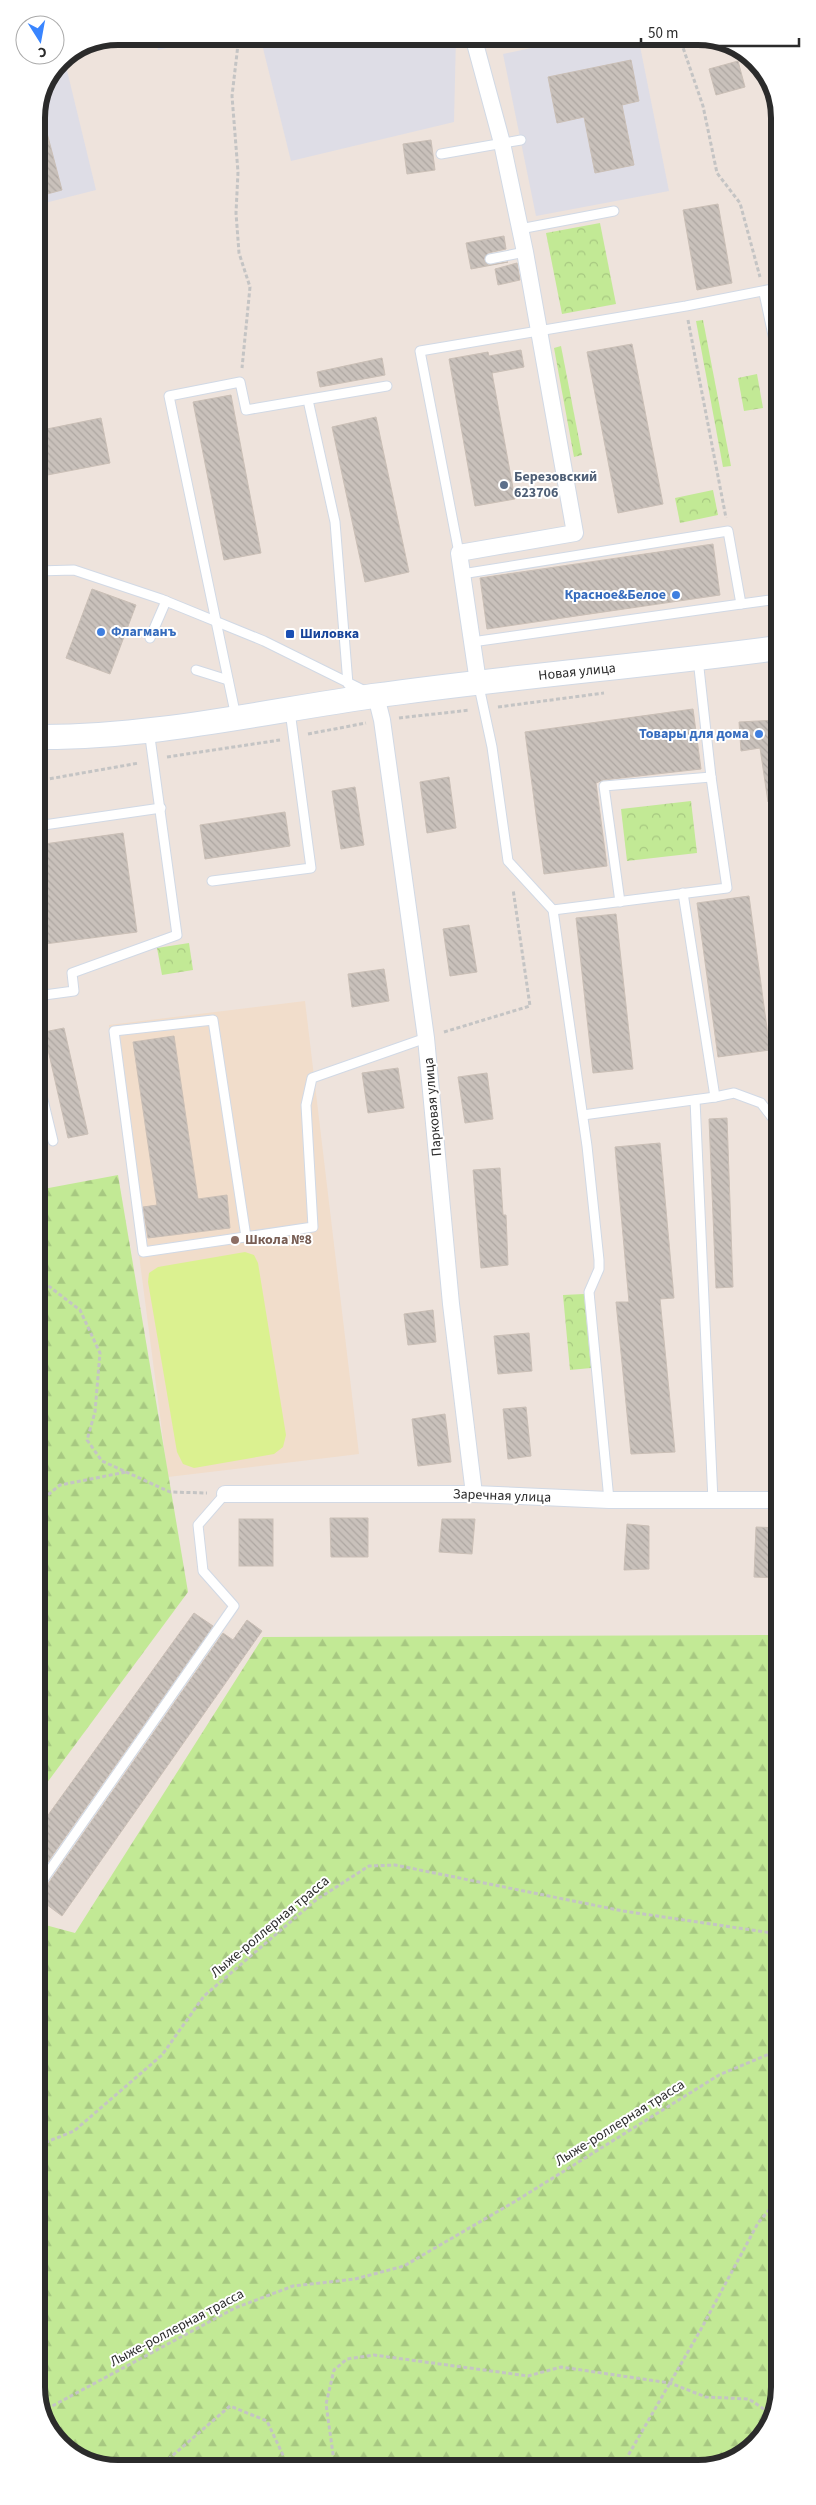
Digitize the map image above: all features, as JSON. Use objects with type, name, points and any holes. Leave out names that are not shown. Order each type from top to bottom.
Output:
[{"type":"street","points":[[475,45],[502,143],[525,252],[575,533],[459,553],[478,682]]},
{"type":"street","name":"Новая улица","points":[[45,736],[149,730],[478,682],[698,659],[771,649]]},
{"type":"street","name":"Парковая улица","points":[[376,696],[382,720],[426,1038],[451,1304],[474,1494]]},
{"type":"street","name":"Заречная улица","points":[[225,1494],[474,1494],[609,1500],[771,1500]]},
{"type":"lane","points":[[441,154],[521,140]]},
{"type":"lane","points":[[520,229],[614,211]]},
{"type":"lane","points":[[490,259],[525,252]]},
{"type":"lane","points":[[459,553],[420,351],[771,290]]},
{"type":"lane","points":[[764,292],[771,325]]},
{"type":"lane","points":[[236,717],[214,620],[169,396],[240,382],[246,410],[387,386]]},
{"type":"lane","points":[[308,400],[335,522],[348,684]]},
{"type":"lane","points":[[462,574],[728,531],[741,604]]},
{"type":"lane","points":[[45,570],[74,570],[166,601],[264,641],[348,684],[376,696]]},
{"type":"lane","points":[[472,642],[771,600]]},
{"type":"lane","points":[[150,638],[166,601]]},
{"type":"lane","points":[[553,910],[727,888],[711,777],[698,659]]},
{"type":"lane","points":[[196,670],[228,680]]},
{"type":"lane","points":[[478,682],[508,861],[553,910],[583,1115],[599,1269],[589,1292],[609,1500]]},
{"type":"lane","points":[[212,881],[311,868],[290,708]]},
{"type":"lane","points":[[45,995],[74,991],[72,973],[177,935],[149,730]]},
{"type":"lane","points":[[620,902],[604,786],[711,777]]},
{"type":"lane","points":[[45,825],[161,808]]},
{"type":"lane","points":[[683,893],[714,1097]]},
{"type":"lane","points":[[246,1237],[213,1020],[114,1031],[143,1252],[246,1237],[313,1227],[306,1105],[312,1078],[426,1038]]},
{"type":"lane","points":[[583,1115],[696,1100],[734,1092],[761,1103],[771,1116]]},
{"type":"lane","points":[[696,1100],[713,1501]]},
{"type":"lane","points":[[45,1106],[53,1141]]},
{"type":"lane","points":[[45,1876],[234,1606],[203,1571],[198,1525],[225,1494]]},
{"type":"path","points":[[239,45],[232,96],[238,172],[236,213],[239,253],[250,287],[240,382]]},
{"type":"path","points":[[682,45],[703,106],[717,173],[740,203],[764,292]]},
{"type":"path","points":[[686,306],[728,531]]},
{"type":"path","points":[[45,780],[188,753],[265,744],[382,720],[612,692]]},
{"type":"path","points":[[426,1038],[530,1006],[508,861]]},
{"type":"path","points":[[45,1283],[80,1310],[100,1353],[95,1412],[87,1440],[102,1461],[170,1492],[225,1494]]},
{"type":"path","points":[[45,1497],[60,1485],[126,1472]]},
{"type":"path","name":"Лыже-роллерная трасса","points":[[45,2143],[74,2131],[162,2055],[204,1996],[316,1900],[369,1866],[395,1865],[623,1911],[771,1933]]},
{"type":"path","name":"Лыже-роллерная трасса","points":[[48,2408],[235,2308],[293,2286],[355,2279],[404,2266],[514,2202],[719,2075],[771,2053]]},
{"type":"path","points":[[625,2460],[758,2223],[771,2208]]},
{"type":"path","points":[[335,2460],[326,2404],[334,2370],[347,2359],[374,2355],[528,2376],[561,2367],[670,2383],[706,2397],[749,2400],[767,2411]]},
{"type":"path","points":[[167,2460],[230,2406],[267,2421],[285,2460]]},
{"type":"shaded area","points":[[157,45],[179,45],[158,50]]},
{"type":"shaded area","points":[[262,45],[456,45],[454,122],[291,161]]},
{"type":"shaded area","points":[[544,45],[640,45],[669,191],[536,216],[503,54]]},
{"type":"shaded area","points":[[66,66],[96,190],[45,203],[46,103],[57,77]]},
{"type":"shaded area","name":"Школа №8","points":[[305,1001],[359,1454],[168,1477],[109,1025]]},
{"type":"green space","points":[[600,223],[616,304],[562,314],[546,233]]},
{"type":"green space","points":[[703,320],[731,466],[723,467],[696,321]]},
{"type":"green space","points":[[561,346],[582,455],[574,457],[554,348]]},
{"type":"green space","points":[[757,374],[763,408],[744,411],[738,378]]},
{"type":"green space","points":[[713,490],[718,515],[680,523],[675,498]]},
{"type":"green space","points":[[691,801],[697,853],[627,861],[621,809]]},
{"type":"green space","points":[[189,943],[193,970],[162,975],[157,948]]},
{"type":"green space","points":[[118,1175],[188,1592],[45,1786],[45,1189]]},
{"type":"green space","points":[[245,1252],[254,1255],[258,1263],[286,1435],[283,1447],[274,1454],[194,1468],[183,1464],[177,1452],[148,1282],[149,1273],[158,1267]]},
{"type":"green space","points":[[584,1294],[591,1368],[570,1370],[563,1295]]},
{"type":"green space","points":[[771,1635],[771,2387],[770,2402],[764,2420],[750,2439],[739,2448],[717,2458],[698,2460],[113,2460],[103,2459],[81,2450],[66,2439],[57,2428],[47,2406],[45,2387],[45,1925],[75,1933],[263,1637]]},
{"type":"building","points":[[631,60],[639,101],[622,105],[634,165],[595,173],[584,117],[557,123],[548,77]]},
{"type":"building","points":[[738,61],[745,87],[716,95],[709,69]]},
{"type":"building","points":[[45,125],[62,190],[45,195]]},
{"type":"building","points":[[431,140],[435,170],[407,174],[403,144]]},
{"type":"building","points":[[718,204],[732,283],[697,290],[683,210]]},
{"type":"building","points":[[504,236],[506,249],[488,253],[484,260],[488,265],[508,262],[471,269],[466,243]]},
{"type":"building","points":[[517,263],[520,280],[498,285],[495,269]]},
{"type":"building","points":[[632,344],[663,504],[618,513],[587,352]]},
{"type":"building","points":[[521,350],[524,367],[492,373],[515,499],[475,506],[449,359],[488,352],[489,356]]},
{"type":"building","points":[[382,358],[385,375],[320,387],[317,372]]},
{"type":"building","points":[[231,395],[261,553],[224,560],[193,402]]},
{"type":"building","points":[[376,417],[409,572],[365,582],[332,427]]},
{"type":"building","points":[[101,418],[110,463],[45,475],[45,429]]},
{"type":"building","points":[[713,544],[720,595],[487,629],[480,578]]},
{"type":"building","name":"Флагманъ","points":[[92,589],[136,605],[110,674],[66,658]]},
{"type":"building","points":[[693,709],[701,769],[603,780],[596,783],[607,866],[544,874],[525,732]]},
{"type":"building","points":[[771,720],[771,802],[768,802],[760,748],[741,751],[739,722]]},
{"type":"building","points":[[449,777],[456,828],[427,833],[420,782]]},
{"type":"building","points":[[355,787],[364,845],[341,849],[332,791]]},
{"type":"building","points":[[285,812],[290,846],[205,859],[200,825]]},
{"type":"building","points":[[123,833],[137,932],[45,944],[45,844]]},
{"type":"building","points":[[749,896],[770,1050],[718,1057],[697,903]]},
{"type":"building","points":[[616,914],[633,1069],[593,1073],[576,918]]},
{"type":"building","points":[[469,925],[477,972],[450,976],[443,929]]},
{"type":"building","points":[[384,969],[389,1001],[352,1007],[348,974]]},
{"type":"building","points":[[64,1028],[88,1134],[68,1138],[45,1032]]},
{"type":"building","name":"Школа №8","points":[[174,1036],[198,1199],[227,1195],[230,1228],[148,1238],[143,1207],[157,1205],[133,1042]]},
{"type":"building","points":[[398,1068],[404,1108],[368,1113],[362,1073]]},
{"type":"building","points":[[487,1073],[493,1119],[465,1123],[458,1077]]},
{"type":"building","points":[[727,1118],[733,1287],[716,1288],[709,1119]]},
{"type":"building","points":[[660,1143],[674,1298],[660,1299],[675,1452],[631,1454],[616,1302],[629,1302],[615,1147]]},
{"type":"building","points":[[500,1168],[503,1215],[506,1215],[508,1265],[481,1268],[473,1170]]},
{"type":"building","points":[[433,1310],[436,1342],[408,1345],[404,1314]]},
{"type":"building","points":[[529,1333],[532,1371],[498,1374],[494,1336]]},
{"type":"building","points":[[526,1407],[531,1456],[508,1459],[503,1409]]},
{"type":"building","points":[[445,1414],[451,1462],[418,1466],[412,1419]]},
{"type":"building","points":[[330,1518],[368,1518],[368,1557],[331,1557]]},
{"type":"building","points":[[239,1519],[273,1519],[273,1566],[239,1566]]},
{"type":"building","points":[[442,1519],[475,1519],[472,1554],[439,1552]]},
{"type":"building","points":[[627,1524],[649,1526],[649,1569],[624,1570]]},
{"type":"building","points":[[756,1527],[771,1528],[771,1578],[754,1577]]},
{"type":"building","points":[[194,1613],[213,1626],[45,1866],[45,1819]]},
{"type":"building","points":[[247,1620],[262,1631],[62,1916],[45,1903],[45,1888],[223,1633],[233,1640]]},
{"type":"place","name":"Березовский 623706","points":[[504,485]]},
{"type":"place","name":"Красное&Белое","points":[[676,595]]},
{"type":"place","name":"Флагманъ","points":[[101,632]]},
{"type":"place","name":"Шиловка","points":[[290,634]]},
{"type":"place","name":"Товары для дома","points":[[759,734]]},
{"type":"place","name":"Школа №8","points":[[235,1240]]}]
